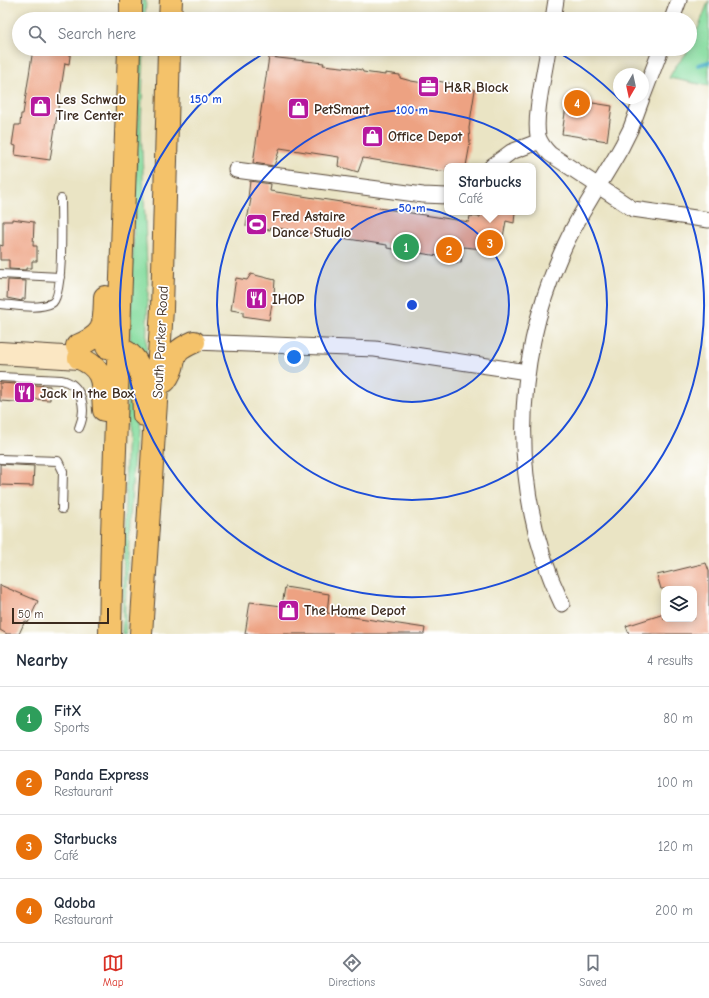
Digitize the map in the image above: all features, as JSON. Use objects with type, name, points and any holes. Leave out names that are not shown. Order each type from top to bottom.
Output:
[{"type":"highway","points":[[130,12],[131,0]]},
{"type":"highway","points":[[170,12],[171,0]]},
{"type":"highway","points":[[110,634],[118,348],[129,56]]},
{"type":"highway","name":"South Parker Road","points":[[142,634],[162,309],[169,56]]},
{"type":"highway","points":[[78,352],[102,330],[104,323],[111,153],[127,117]]},
{"type":"highway","points":[[158,390],[172,371],[173,359],[177,351],[194,342],[183,335],[174,325],[174,318],[162,309]]},
{"type":"highway","points":[[78,352],[118,348],[131,355],[137,362],[142,376],[149,506]]},
{"type":"highway","points":[[78,352],[99,372],[102,379],[112,534]]},
{"type":"street","points":[[554,12],[556,0]]},
{"type":"street","points":[[675,12],[679,0]]},
{"type":"street","points":[[547,56],[538,123],[540,141],[550,154],[622,202],[638,210],[709,220]]},
{"type":"street","points":[[649,81],[658,56]]},
{"type":"street","points":[[562,604],[551,578],[542,548],[527,483],[524,433],[527,372],[537,320],[551,276],[565,245],[631,128],[640,104]]},
{"type":"street","points":[[496,163],[511,152],[540,141]]},
{"type":"street","points":[[236,170],[423,196],[444,196]]},
{"type":"street","points":[[194,342],[370,349],[422,355],[527,372]]},
{"type":"street","points":[[0,343],[78,352]]},
{"type":"street","points":[[0,353],[78,352]]},
{"type":"lane","points":[[0,304],[42,306],[52,303],[58,295],[60,277],[61,200]]},
{"type":"lane","points":[[0,274],[60,277]]},
{"type":"lane","points":[[0,377],[61,380],[68,382],[78,391],[82,400],[82,419],[79,428]]},
{"type":"lane","points":[[0,459],[58,461],[63,471],[62,509]]},
{"type":"green space","points":[[142,0],[146,0],[145,12],[141,12]]},
{"type":"green space","points":[[709,0],[709,86],[669,78],[675,67],[684,56],[697,56],[697,31]]},
{"type":"green space","points":[[140,56],[144,56],[141,127],[148,290],[146,356],[133,349],[130,339]]},
{"type":"green space","points":[[128,367],[138,381],[125,610],[126,634],[122,634]]},
{"type":"building","name":"Les Schwab Tire Center","points":[[32,56],[70,56],[69,64],[65,63],[50,160],[15,155],[16,146],[12,145],[15,125],[20,125],[21,114],[23,114]]},
{"type":"building","points":[[269,57],[324,63],[323,65],[351,68],[362,70],[363,72],[385,75],[385,73],[400,75],[400,78],[411,81],[436,85],[437,81],[460,85],[460,88],[475,90],[469,128],[470,144],[467,163],[444,163],[444,172],[363,158],[358,172],[338,166],[339,157],[280,148],[274,166],[253,163]]},
{"type":"building","points":[[567,99],[612,106],[607,141],[562,134]]},
{"type":"building","points":[[250,181],[271,184],[270,191],[469,222],[470,216],[480,217],[480,215],[515,215],[514,223],[506,221],[503,237],[498,236],[494,250],[463,247],[461,263],[444,261],[445,257],[387,248],[387,245],[271,227],[270,230],[246,226],[251,199],[248,198]]},
{"type":"building","points":[[12,219],[34,222],[33,246],[37,246],[37,261],[32,261],[32,268],[26,268],[26,270],[9,269],[9,260],[0,260],[0,245],[3,246],[3,221],[12,221]]},
{"type":"building","name":"IHOP","points":[[251,274],[275,280],[274,294],[279,295],[278,304],[272,304],[269,320],[243,316],[243,312],[231,310],[236,278],[247,280]]},
{"type":"building","points":[[8,280],[26,281],[25,299],[22,299],[22,301],[7,298]]},
{"type":"building","name":"Jack in the Box","points":[[0,383],[50,386],[50,400],[33,399],[32,403],[0,401]]},
{"type":"building","points":[[0,464],[34,466],[33,486],[0,485]]},
{"type":"building","points":[[706,563],[709,571],[709,634],[629,634],[626,626],[661,615],[661,622],[697,622],[697,586],[661,586],[661,589],[657,575]]},
{"type":"building","points":[[0,585],[38,601],[28,623],[25,621],[19,634],[7,634],[0,630]]},
{"type":"building","name":"The Home Depot","points":[[285,587],[329,594],[327,613],[425,628],[424,634],[245,634],[250,602],[282,606]]},
{"type":"waterway","points":[[698,65],[709,62]]},
{"type":"place","name":"H&R Block","points":[[429,87]]},
{"type":"place","name":"Qdoba","points":[[577,103]]},
{"type":"place","name":"Les Schwab Tire Center","points":[[41,107]]},
{"type":"place","name":"PetSmart","points":[[298,109]]},
{"type":"place","name":"Office Depot","points":[[373,136]]},
{"type":"place","name":"Fred Astaire Dance Studio","points":[[257,224]]},
{"type":"place","name":"Starbucks","points":[[490,243]]},
{"type":"place","name":"FitX","points":[[406,247]]},
{"type":"place","name":"Panda Express","points":[[449,250]]},
{"type":"place","name":"IHOP","points":[[256,299]]},
{"type":"place","name":"Jack in the Box","points":[[25,393]]},
{"type":"place","name":"The Home Depot","points":[[288,610]]}]
